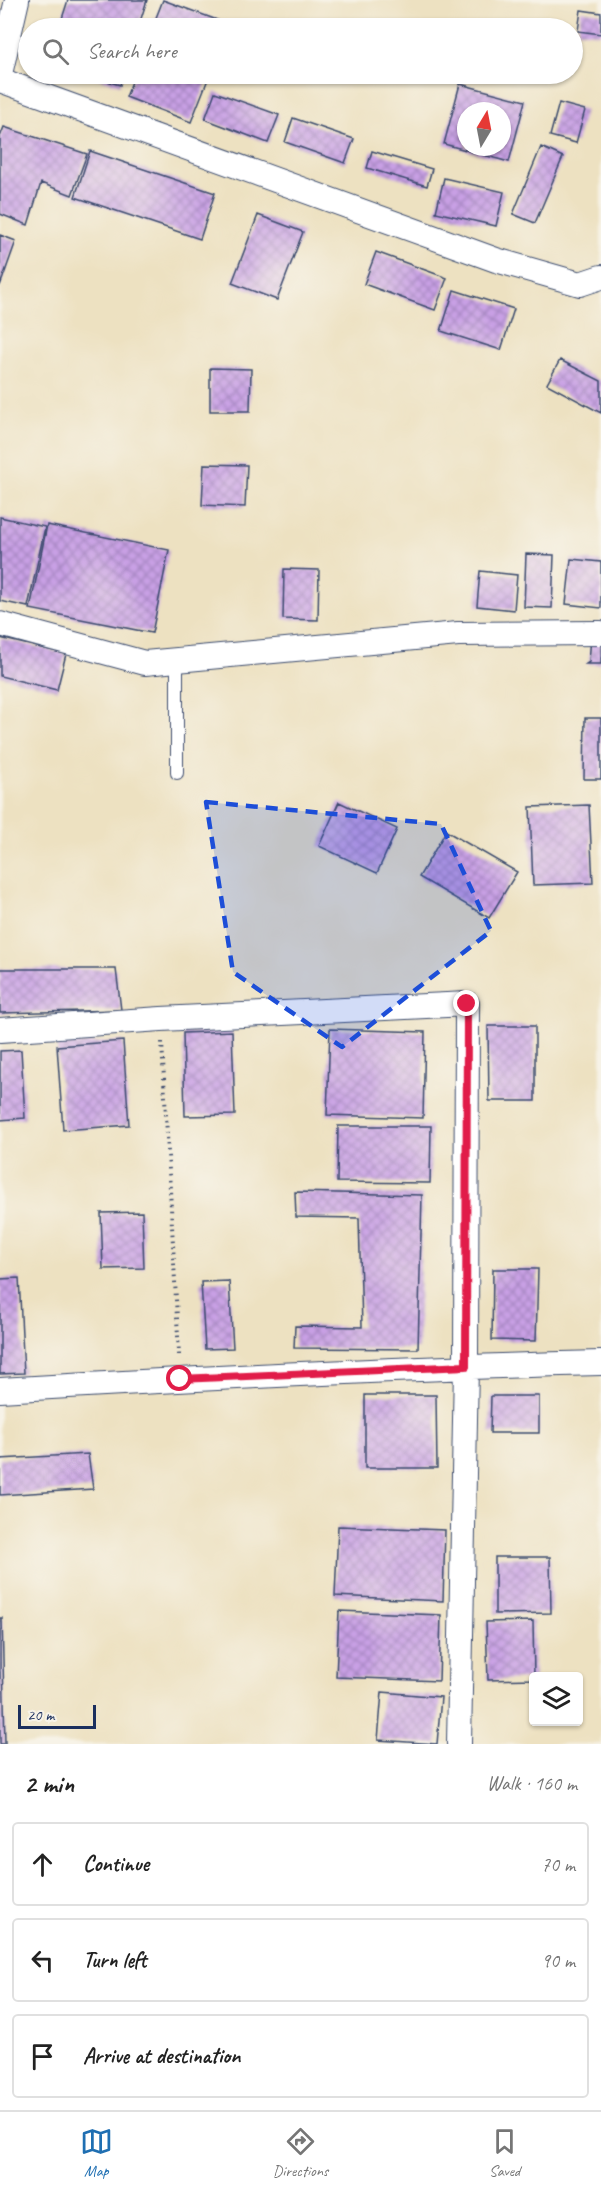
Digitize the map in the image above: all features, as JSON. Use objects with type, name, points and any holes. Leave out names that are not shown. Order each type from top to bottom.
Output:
[{"type":"street","points":[[0,74],[17,0]]},
{"type":"street","points":[[0,80],[496,260],[580,284],[601,277]]},
{"type":"street","points":[[0,624],[146,663],[458,634],[601,633]]},
{"type":"street","points":[[0,1030],[161,1019],[467,1004],[466,1366],[459,1744]]},
{"type":"street","points":[[0,1390],[466,1366],[601,1363]]},
{"type":"lane","points":[[177,660],[177,773]]},
{"type":"path","points":[[161,1019],[180,1379]]},
{"type":"highlighted area","points":[[206,802],[441,824],[491,931],[342,1047],[233,972]]},
{"type":"building","points":[[68,0],[147,0],[141,18],[62,18]]},
{"type":"building","points":[[163,0],[212,18],[156,18]]},
{"type":"building","points":[[581,10],[601,13],[601,34],[583,32],[583,18],[580,18]]},
{"type":"building","points":[[131,84],[206,84],[191,122],[126,97]]},
{"type":"building","points":[[460,84],[525,101],[511,154],[511,102],[457,102],[457,148],[444,144]]},
{"type":"building","points":[[215,92],[279,115],[268,143],[205,119]]},
{"type":"building","points":[[559,103],[585,110],[576,143],[550,136]]},
{"type":"building","points":[[293,118],[354,139],[345,163],[285,142]]},
{"type":"building","points":[[4,127],[87,154],[72,195],[41,183],[28,225],[0,214],[0,137]]},
{"type":"building","points":[[541,147],[563,157],[535,223],[513,214]]},
{"type":"building","points":[[90,151],[215,193],[200,239],[75,197]]},
{"type":"building","points":[[372,151],[432,169],[427,186],[367,168]]},
{"type":"building","points":[[487,156],[511,156],[509,162]]},
{"type":"building","points":[[444,178],[504,192],[496,226],[436,212]]},
{"type":"building","points":[[258,215],[303,232],[277,300],[232,283]]},
{"type":"building","points":[[0,235],[16,241],[0,286]]},
{"type":"building","points":[[376,252],[447,278],[435,310],[364,284]]},
{"type":"building","points":[[454,290],[514,309],[501,350],[441,331]]},
{"type":"building","points":[[560,360],[601,381],[601,413],[547,384]]},
{"type":"building","points":[[210,368],[251,369],[250,411],[210,411]]},
{"type":"building","points":[[204,464],[247,465],[245,507],[202,505]]},
{"type":"building","points":[[0,517],[45,527],[28,607],[0,601]]},
{"type":"building","points":[[47,525],[169,550],[152,633],[30,609]]},
{"type":"building","points":[[526,554],[554,555],[552,608],[524,607]]},
{"type":"building","points":[[571,559],[601,562],[601,608],[566,604]]},
{"type":"building","points":[[284,569],[319,570],[318,620],[283,619]]},
{"type":"building","points":[[480,571],[517,575],[514,610],[477,606]]},
{"type":"building","points":[[591,637],[601,637],[601,664],[586,664],[589,662]]},
{"type":"building","points":[[0,638],[66,654],[57,690],[0,676]]},
{"type":"building","points":[[585,718],[601,718],[601,779],[584,779]]},
{"type":"building","points":[[339,802],[397,829],[377,873],[319,846]]},
{"type":"building","points":[[589,805],[593,883],[533,885],[530,807]]},
{"type":"building","points":[[446,831],[517,872],[489,918],[419,877]]},
{"type":"building","points":[[0,969],[116,969],[121,1010],[0,1013]]},
{"type":"building","points":[[488,1026],[535,1026],[535,1101],[489,1101]]},
{"type":"building","points":[[330,1029],[425,1032],[423,1118],[327,1115]]},
{"type":"building","points":[[232,1031],[235,1115],[185,1116],[183,1033]]},
{"type":"building","points":[[123,1041],[129,1125],[63,1130],[57,1046]]},
{"type":"building","points":[[21,1050],[25,1118],[0,1120],[0,1051]]},
{"type":"building","points":[[338,1126],[431,1126],[430,1183],[337,1182]]},
{"type":"building","points":[[295,1192],[422,1195],[418,1349],[294,1348],[295,1326],[362,1327],[359,1218],[296,1217]]},
{"type":"building","points":[[142,1212],[144,1268],[103,1269],[101,1213]]},
{"type":"building","points":[[493,1269],[538,1269],[536,1341],[492,1340]]},
{"type":"building","points":[[19,1278],[24,1373],[0,1374],[0,1279]]},
{"type":"building","points":[[229,1281],[233,1348],[205,1349],[201,1282]]},
{"type":"building","points":[[365,1395],[436,1395],[437,1468],[365,1468]]},
{"type":"building","points":[[491,1396],[539,1396],[539,1433],[490,1433]]},
{"type":"building","points":[[88,1454],[93,1489],[0,1495],[0,1459]]},
{"type":"building","points":[[338,1526],[445,1530],[443,1601],[335,1596]]},
{"type":"building","points":[[495,1557],[550,1557],[551,1613],[495,1614]]},
{"type":"building","points":[[339,1611],[441,1615],[439,1681],[336,1677]]},
{"type":"building","points":[[0,1618],[2,1618],[5,1744],[0,1744]]},
{"type":"building","points":[[533,1621],[534,1672],[529,1672],[529,1679],[488,1680],[486,1622]]},
{"type":"building","points":[[382,1692],[441,1697],[437,1744],[378,1740]]},
{"type":"route","points":[[180,1379],[466,1366],[467,1004]]}]
